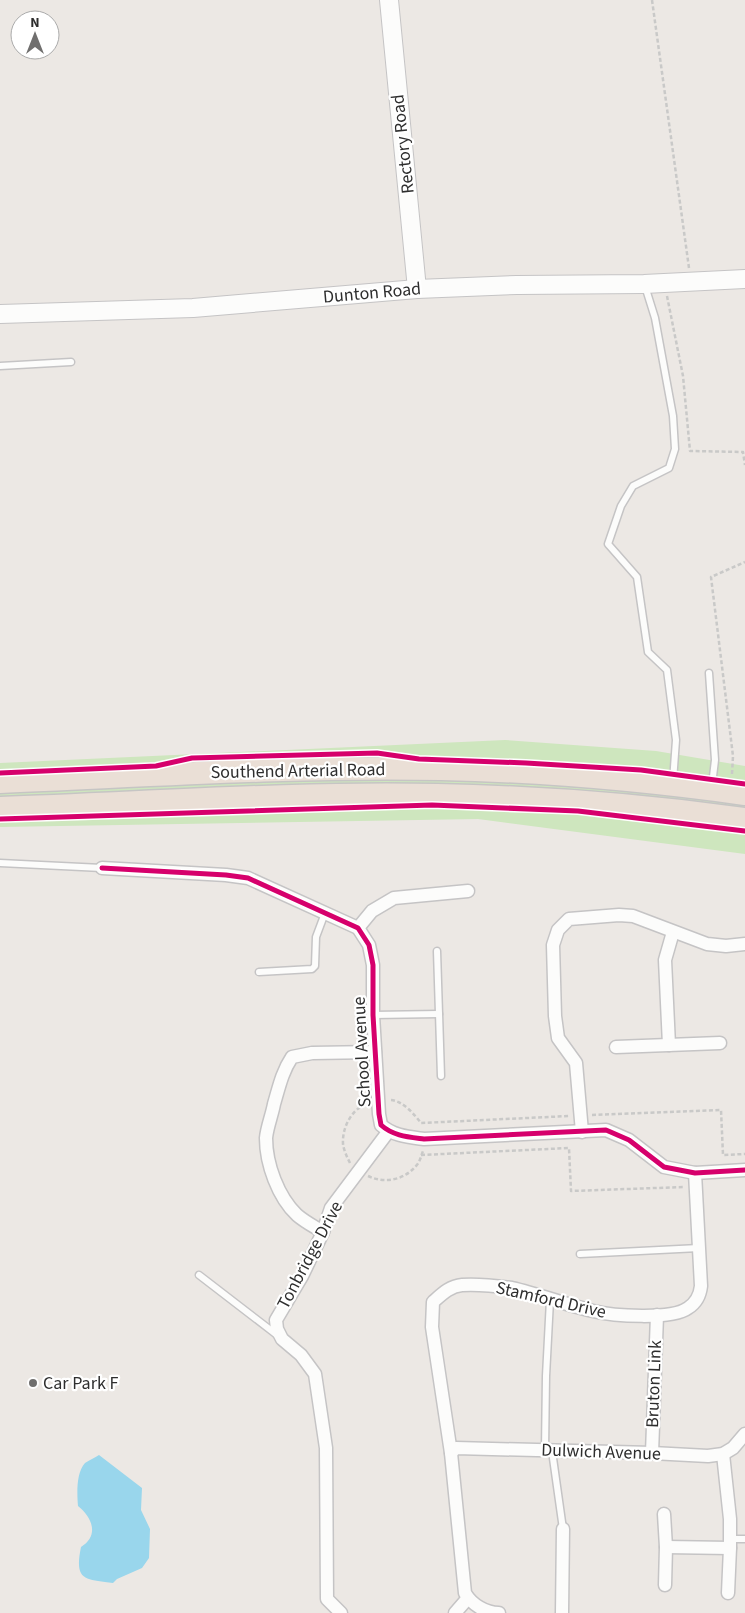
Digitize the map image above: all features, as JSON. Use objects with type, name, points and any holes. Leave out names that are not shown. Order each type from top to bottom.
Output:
[{"type":"highway","name":"Southend Arterial Road","points":[[0,782],[295,770],[441,769],[574,776],[673,785],[725,786]]},
{"type":"highway","name":"Southend Arterial Road","points":[[0,808],[308,796],[437,795],[609,804],[745,819]]},
{"type":"street","name":"Rectory Road","points":[[389,0],[417,289]]},
{"type":"street","name":"Dunton Road","points":[[0,314],[193,308],[417,289],[517,285],[644,284],[745,279]]},
{"type":"street","points":[[102,868],[248,878],[358,928],[372,912],[394,898],[468,891]]},
{"type":"street","points":[[582,1132],[576,1063],[558,1038],[555,1016],[553,945],[558,930],[569,919],[619,915],[633,916],[707,944],[726,946],[745,944]]},
{"type":"street","name":"School Avenue","points":[[358,928],[369,945],[373,965],[373,1015],[378,1100],[381,1125],[388,1132]]},
{"type":"street","points":[[669,1045],[664,960],[673,932]]},
{"type":"street","points":[[616,1047],[720,1044]]},
{"type":"street","points":[[323,1232],[299,1216],[287,1204],[268,1159],[266,1136],[284,1068],[292,1058],[312,1054],[375,1052]]},
{"type":"street","points":[[388,1132],[424,1139],[606,1130],[629,1140],[664,1167],[695,1173],[745,1170]]},
{"type":"street","name":"Tonbridge Drive","points":[[282,1339],[277,1329],[276,1320],[302,1276],[332,1208],[388,1132]]},
{"type":"street","name":"Stamford Drive","points":[[468,1598],[465,1593],[451,1453],[432,1328],[433,1302],[446,1290],[461,1285],[513,1288],[550,1300],[610,1315],[656,1316],[681,1312],[689,1308],[700,1295],[700,1248],[695,1173]]},
{"type":"street","name":"Bruton Link","points":[[652,1453],[656,1316]]},
{"type":"street","points":[[282,1339],[301,1355],[314,1374],[326,1448],[327,1599],[341,1613]]},
{"type":"street","points":[[728,1593],[730,1519],[722,1454],[733,1448],[745,1434]]},
{"type":"street","name":"Dulwich Avenue","points":[[451,1453],[456,1448],[708,1456],[722,1454]]},
{"type":"street","points":[[664,1514],[666,1547],[665,1585]]},
{"type":"street","points":[[562,1613],[563,1528]]},
{"type":"street","points":[[666,1547],[730,1543]]},
{"type":"street","points":[[455,1613],[468,1598],[488,1613],[499,1613]]},
{"type":"lane","points":[[644,284],[654,318],[668,385],[673,416],[675,449],[669,468],[632,486],[621,506],[608,544],[637,577],[648,652],[667,670],[676,740],[673,785]]},
{"type":"lane","points":[[0,366],[71,362]]},
{"type":"lane","points":[[709,673],[715,760],[725,786]]},
{"type":"lane","points":[[0,863],[102,868]]},
{"type":"lane","points":[[259,972],[312,969],[315,966],[316,938],[326,913]]},
{"type":"lane","points":[[437,951],[441,1076]]},
{"type":"lane","points":[[373,1015],[439,1014]]},
{"type":"lane","points":[[580,1254],[700,1248]]},
{"type":"lane","points":[[199,1275],[282,1339]]},
{"type":"lane","points":[[550,1300],[546,1376],[548,1450],[563,1528]]},
{"type":"lane","points":[[730,1543],[745,1540]]},
{"type":"path","points":[[652,0],[691,282]]},
{"type":"path","points":[[665,283],[683,376],[690,451],[743,452],[745,465]]},
{"type":"path","points":[[725,786],[733,756],[711,577],[745,562]]},
{"type":"path","points":[[378,1100],[396,1101],[422,1123],[424,1139],[422,1155],[417,1165],[398,1179],[375,1179],[359,1172],[352,1166],[343,1144],[350,1116],[356,1110],[378,1100]]},
{"type":"path","points":[[422,1123],[721,1110],[723,1154],[745,1154]]},
{"type":"path","points":[[422,1155],[569,1148],[571,1191],[696,1186]]},
{"type":"green space","points":[[505,740],[656,751],[745,766],[745,854],[478,819],[0,827],[0,763]]},
{"type":"water","points":[[99,1455],[142,1488],[141,1510],[150,1529],[149,1558],[142,1568],[117,1579],[113,1583],[89,1579],[84,1576],[79,1566],[81,1547],[87,1543],[92,1532],[90,1521],[78,1506],[77,1490],[80,1472],[85,1463]]},
{"type":"cycle path","points":[[0,773],[156,766],[192,758],[377,753],[419,759],[641,770],[745,784]]},
{"type":"cycle path","points":[[0,819],[432,805],[578,811],[745,831]]},
{"type":"cycle path","points":[[102,868],[248,878],[358,928],[369,945],[373,965],[373,1015],[379,1114],[381,1125],[391,1132],[424,1139],[606,1130],[629,1140],[664,1167],[695,1173],[745,1170]]},
{"type":"place","name":"Car Park F","points":[[33,1383]]}]
